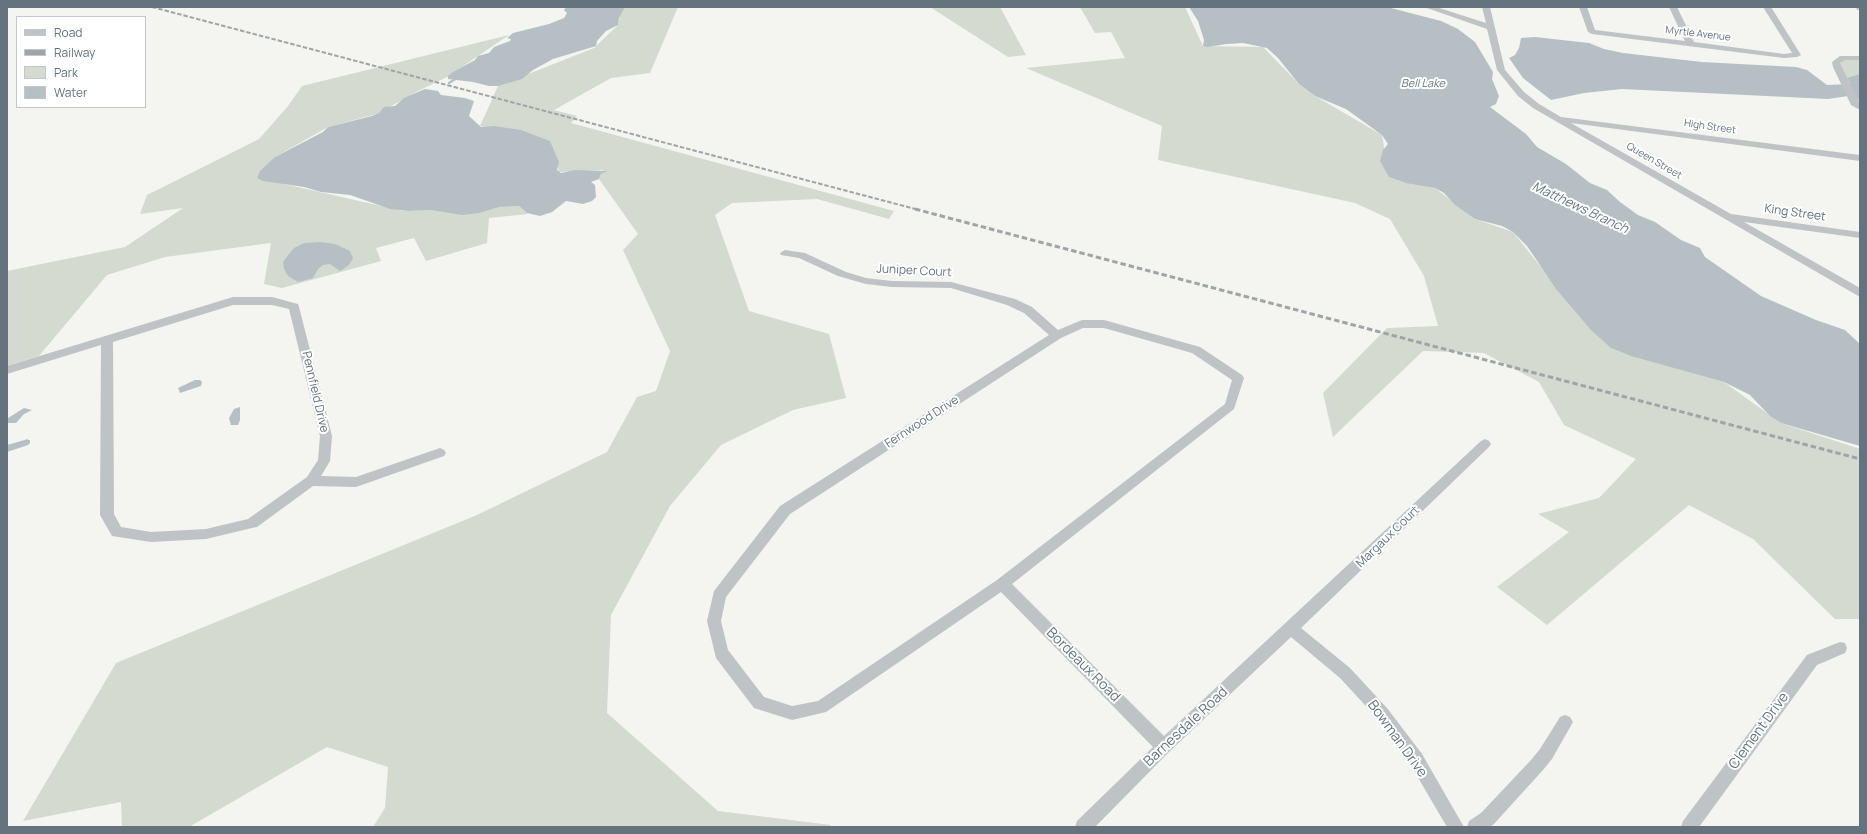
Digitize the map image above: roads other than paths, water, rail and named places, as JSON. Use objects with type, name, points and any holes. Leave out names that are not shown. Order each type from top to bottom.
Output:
[{"type":"street","points":[[1428,7],[1490,27]]},
{"type":"street","name":"Queen Street","points":[[1486,7],[1501,70],[1511,85],[1536,106],[1860,293]]},
{"type":"street","name":"Myrtle Avenue","points":[[1583,7],[1592,32],[1690,43],[1784,56],[1797,55],[1796,51],[1767,7]]},
{"type":"street","points":[[1673,7],[1690,43]]},
{"type":"street","points":[[1856,104],[1836,62],[1843,58],[1860,58]]},
{"type":"street","name":"High Street","points":[[1558,118],[1860,158]]},
{"type":"street","name":"King Street","points":[[1725,216],[1860,235]]},
{"type":"street","name":"Juniper Court","points":[[785,253],[801,255],[842,274],[866,281],[892,284],[951,285],[1011,302],[1028,310],[1057,335]]},
{"type":"street","name":"Pennfield Drive","points":[[7,370],[233,301],[272,301],[294,306],[326,436],[324,461],[311,481],[252,523],[206,534],[151,537],[117,532],[107,515],[107,340]]},
{"type":"street","name":"Fernwood Drive","points":[[1082,324],[1104,324],[1196,350],[1238,378],[1230,406],[1002,584],[821,707],[792,713],[759,703],[721,653],[714,621],[719,595],[785,510],[1057,335],[1082,324]]},
{"type":"street","name":"Margaux Court","points":[[1291,629],[1458,471],[1484,444]]},
{"type":"street","points":[[311,481],[356,482],[440,453]]},
{"type":"street","name":"Bordeaux Road","points":[[1002,584],[1164,747]]},
{"type":"street","name":"Barnesdale Road","points":[[1083,827],[1164,747],[1291,629]]},
{"type":"street","name":"Bowman Drive","points":[[1291,629],[1345,673],[1382,713],[1416,759],[1456,827]]},
{"type":"street","name":"Clement Drive","points":[[1689,827],[1812,660],[1840,648]]},
{"type":"street","points":[[1475,827],[1487,819],[1537,765],[1546,754],[1565,722]]},
{"type":"water","points":[[566,7],[625,7],[619,18],[618,25],[606,31],[597,41],[596,46],[553,59],[533,70],[522,79],[498,86],[489,86],[473,82],[448,79],[448,76],[453,72],[475,60],[478,56],[489,53],[494,47],[510,41],[511,39],[507,38],[513,33],[549,24],[564,18],[567,13],[564,10]]},
{"type":"water","name":"Bell Lake","points":[[1189,7],[1387,7],[1441,21],[1458,29],[1475,42],[1493,72],[1492,79],[1499,96],[1496,104],[1490,107],[1526,134],[1537,147],[1566,164],[1590,183],[1607,190],[1638,215],[1655,222],[1681,240],[1700,248],[1705,257],[1761,296],[1816,320],[1845,330],[1860,344],[1860,446],[1781,423],[1770,416],[1750,395],[1724,382],[1631,356],[1611,348],[1591,330],[1556,289],[1527,246],[1513,232],[1502,226],[1475,219],[1455,205],[1444,193],[1435,188],[1406,183],[1389,177],[1380,161],[1383,150],[1388,144],[1382,135],[1346,109],[1315,96],[1299,84],[1278,58],[1267,48],[1243,43],[1207,47],[1203,46],[1204,40],[1198,21]]},
{"type":"water","points":[[1535,37],[1589,43],[1604,49],[1623,53],[1702,62],[1796,67],[1807,70],[1827,85],[1851,84],[1847,78],[1860,74],[1860,100],[1848,96],[1828,99],[1622,89],[1584,93],[1551,100],[1523,78],[1509,58],[1515,55],[1519,48],[1521,38]]},
{"type":"water","points":[[425,89],[438,91],[441,95],[465,98],[474,101],[469,116],[481,127],[494,126],[521,130],[550,141],[559,162],[557,170],[561,173],[575,170],[607,171],[601,174],[599,179],[591,182],[595,185],[596,197],[592,201],[583,204],[566,201],[552,212],[540,216],[527,213],[519,206],[499,207],[479,213],[462,215],[431,210],[408,211],[390,209],[350,195],[321,192],[304,187],[263,181],[257,178],[260,171],[275,157],[323,132],[328,127],[372,116],[379,113],[384,107],[395,106],[404,98]]},
{"type":"water","points":[[320,242],[335,244],[350,251],[353,258],[349,265],[340,271],[330,264],[323,265],[318,269],[313,278],[298,282],[288,276],[284,269],[283,262],[294,248],[304,243]]},
{"type":"water","points":[[195,380],[200,380],[202,382],[201,386],[180,393],[178,388]]},
{"type":"water","points":[[240,407],[240,420],[238,425],[231,425],[229,418],[234,409]]},
{"type":"water","points":[[24,408],[32,410],[24,414],[16,423],[7,423],[8,418]]},
{"type":"water","points":[[28,439],[30,440],[30,443],[28,445],[7,452],[7,445]]},
{"type":"waterway","points":[[449,83],[457,78]]},
{"type":"railway","points":[[152,7],[919,210]]},
{"type":"railway","points":[[915,209],[1860,459]]},
{"type":"water label","name":"Matthews Branch","points":[[1580,208]]}]
